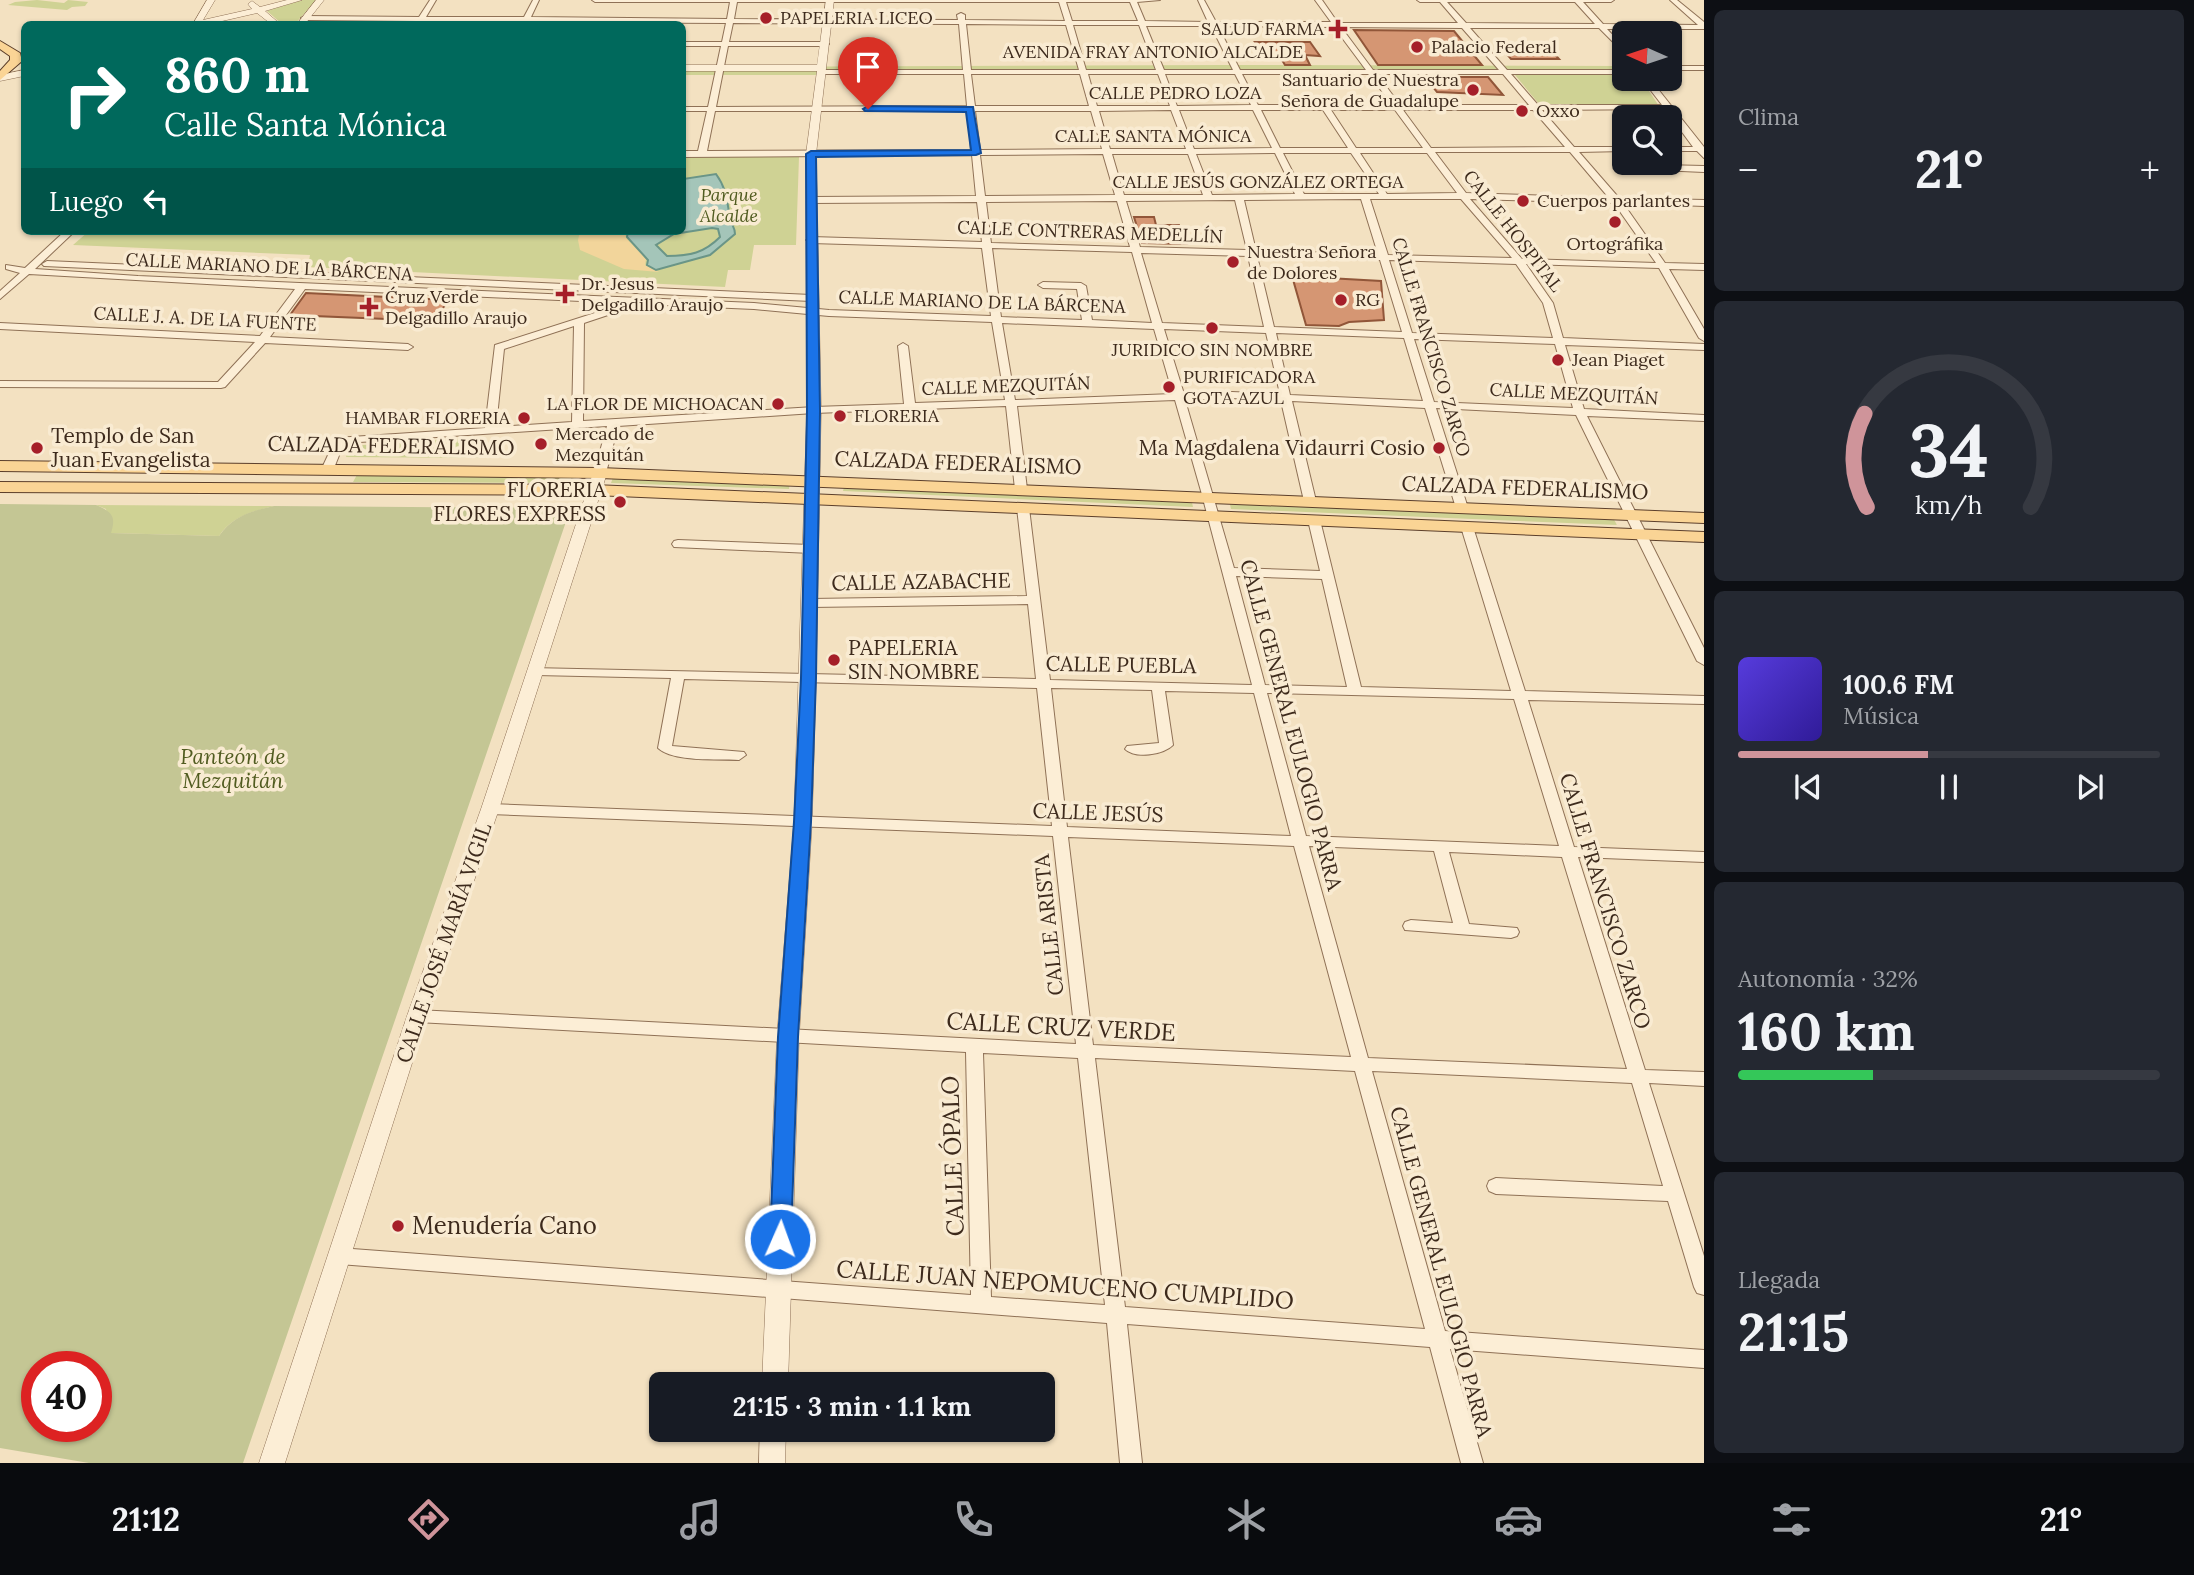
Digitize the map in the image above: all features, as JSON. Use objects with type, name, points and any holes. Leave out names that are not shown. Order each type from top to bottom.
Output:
[{"type":"main road","points":[[0,44],[16,55],[19,66],[0,77]]},
{"type":"main road","name":"CALZADA FEDERALISMO","points":[[0,466],[328,468],[812,490],[1023,508],[1704,537]]},
{"type":"main road","name":"CALZADA FEDERALISMO","points":[[0,487],[597,481]]},
{"type":"main road","name":"CALZADA FEDERALISMO","points":[[812,490],[1021,489],[1704,518]]},
{"type":"street","points":[[200,21],[211,0]]},
{"type":"street","points":[[206,9],[209,14],[220,14],[252,4],[298,0]]},
{"type":"street","points":[[304,21],[320,0]]},
{"type":"street","points":[[420,21],[433,0]]},
{"type":"street","points":[[526,21],[536,0]]},
{"type":"street","points":[[595,0],[1157,0]]},
{"type":"street","points":[[626,21],[634,0]]},
{"type":"street","points":[[702,154],[734,0]]},
{"type":"street","points":[[776,1372],[788,1037],[803,822],[808,678],[814,411],[811,154],[830,0]]},
{"type":"street","points":[[959,0],[970,109],[998,320],[1013,404],[1021,489]]},
{"type":"street","name":"CALLE GENERAL EULOGIO PARRA","points":[[1062,0],[1208,496],[1258,689],[1472,1463]]},
{"type":"street","points":[[1133,0],[1209,198]]},
{"type":"street","points":[[1201,0],[1301,197]]},
{"type":"street","name":"CALLE HOSPITAL","points":[[1318,0],[1463,196],[1518,261],[1552,310],[1557,341],[1579,411],[1704,661]]},
{"type":"street","points":[[1420,0],[1611,0]]},
{"type":"street","points":[[1442,0],[1505,69],[1616,200],[1662,265],[1704,338]]},
{"type":"street","points":[[1577,0],[1612,37]]},
{"type":"street","points":[[1672,0],[1704,27]]},
{"type":"street","points":[[207,21],[252,4]]},
{"type":"street","points":[[252,4],[272,21]]},
{"type":"street","points":[[686,21],[1704,27]]},
{"type":"street","points":[[686,44],[825,44]]},
{"type":"street","name":"AVENIDA FRAY ANTONIO ALCALDE","points":[[686,70],[1612,70]]},
{"type":"street","points":[[1682,70],[1704,70]]},
{"type":"street","points":[[0,77],[21,74]]},
{"type":"street","points":[[1655,91],[1666,105]]},
{"type":"street","name":"CALLE PEDRO LOZA","points":[[686,109],[1612,107]]},
{"type":"street","points":[[1326,108],[1385,197]]},
{"type":"street","points":[[1682,125],[1702,151]]},
{"type":"street","name":"CALLE SANTA MÓNICA","points":[[686,154],[1612,149]]},
{"type":"street","points":[[1682,150],[1702,151]]},
{"type":"street","points":[[1682,168],[1704,169]]},
{"type":"street","name":"CALLE JESÚS GONZÁLEZ ORTEGA","points":[[811,200],[1463,196],[1704,203]]},
{"type":"street","name":"CALLE FRANCISCO ZARCO","points":[[1365,197],[1461,508]]},
{"type":"street","points":[[1239,198],[1310,501]]},
{"type":"street","points":[[0,296],[66,235]]},
{"type":"street","name":"CALLE CONTRERAS MEDELLÍN","points":[[811,240],[1704,267]]},
{"type":"street","name":"CALLE MARIANO DE LA BÁRCENA","points":[[4,267],[34,263],[406,279],[811,304],[829,313],[1704,347]]},
{"type":"street","name":"CALLE MARIANO DE LA BÁRCENA","points":[[4,267],[25,271],[335,288],[642,295]]},
{"type":"street","points":[[335,288],[351,277]]},
{"type":"street","points":[[388,290],[406,279]]},
{"type":"street","points":[[1043,285],[1081,286],[1088,324]]},
{"type":"street","points":[[0,384],[221,385],[263,339],[302,286]]},
{"type":"street","points":[[490,430],[497,349],[633,306],[642,295]]},
{"type":"street","points":[[577,424],[579,323]]},
{"type":"street","name":"CALLE J. A. DE LA FUENTE","points":[[0,326],[408,347]]},
{"type":"street","points":[[903,346],[910,407]]},
{"type":"street","name":"CALLE MEZQUITÁN","points":[[328,468],[340,440],[814,411],[1179,396],[1286,398],[1704,418]]},
{"type":"street","name":"CALLE JOSÉ MARÍA VIGIL","points":[[272,1463],[417,1016],[536,671],[614,422]]},
{"type":"street","name":"CALLE ARISTA","points":[[1023,508],[1087,1054],[1131,1463]]},
{"type":"street","points":[[1314,520],[1355,692]]},
{"type":"street","name":"CALLE FRANCISCO ZARCO","points":[[1467,527],[1704,1287]]},
{"type":"street","points":[[678,544],[811,549]]},
{"type":"street","points":[[1229,572],[1326,575]]},
{"type":"street","name":"CALLE AZABACHE","points":[[810,603],[1034,600]]},
{"type":"street","name":"CALLE PUEBLA","points":[[536,671],[1704,701]]},
{"type":"street","points":[[678,675],[665,748],[675,752],[739,755]]},
{"type":"street","points":[[1132,749],[1155,749],[1166,745],[1158,687]]},
{"type":"street","name":"CALLE JESÚS","points":[[490,809],[1704,857]]},
{"type":"street","points":[[1440,847],[1463,929]]},
{"type":"street","points":[[1411,926],[1511,932]]},
{"type":"street","name":"CALLE CRUZ VERDE","points":[[417,1016],[1087,1054],[1362,1063],[1704,1079]]},
{"type":"street","name":"CALLE ÓPALO","points":[[974,1048],[981,1305]]},
{"type":"street","points":[[1496,1186],[1675,1194]]},
{"type":"street","name":"CALLE JUAN NEPOMUCENO CUMPLIDO","points":[[339,1256],[1704,1359]]},
{"type":"street","points":[[772,1463],[773,1442]]},
{"type":"green space","points":[[37,0],[88,2],[85,6],[67,10],[8,5]]},
{"type":"green space","points":[[302,0],[316,0],[298,21],[279,21],[267,11]]},
{"type":"green space","points":[[1612,66],[1612,91],[1649,91],[1658,105],[1539,104],[1515,75],[686,75],[686,67]]},
{"type":"green space","name":"Parque Alcalde","points":[[686,157],[799,157],[796,245],[754,245],[750,270],[728,270],[725,287],[308,267],[310,255],[73,245],[84,235],[686,235]]},
{"type":"green space","points":[[485,437],[484,458],[346,457],[349,446]]},
{"type":"green space","points":[[358,473],[577,474],[574,483],[353,482]]},
{"type":"green space","points":[[614,475],[790,480],[789,489],[611,483]]},
{"type":"green space","points":[[844,487],[1191,498],[1193,507],[843,491]]},
{"type":"green space","points":[[1229,500],[1612,516],[1617,525],[1231,509]]},
{"type":"green space","name":"Panteón de Mezquitán","points":[[0,504],[96,505],[112,516],[111,533],[219,536],[243,515],[274,506],[570,510],[243,1463],[89,1463],[0,1448]]},
{"type":"green space","points":[[96,505],[274,506],[236,519],[219,536],[110,533],[106,509]]},
{"type":"sand","points":[[579,235],[626,235],[646,259],[645,265],[659,272],[624,269],[580,250]]},
{"type":"water","points":[[716,174],[720,180],[735,234],[710,255],[656,270],[647,265],[648,260],[627,237],[672,235],[656,245],[667,256],[702,250],[720,237],[718,229],[712,228],[686,232],[686,179]]},
{"type":"building","name":"Palacio Federal","points":[[1354,30],[1454,31],[1482,65],[1378,65]]},
{"type":"building","points":[[1255,42],[1310,42],[1320,56],[1305,55],[1310,65],[1285,65],[1279,55],[1264,55]]},
{"type":"building","points":[[1500,46],[1547,46],[1559,59],[1511,59]]},
{"type":"building","points":[[1425,77],[1488,77],[1503,95],[1437,92]]},
{"type":"building","points":[[1134,217],[1154,217],[1156,225],[1179,225],[1187,244],[1142,243]]},
{"type":"building","name":"RG","points":[[1292,276],[1381,281],[1384,320],[1349,322],[1339,326],[1306,325]]},
{"type":"building","name":"Ćruz Verde Delgadillo Araujo","points":[[306,293],[448,300],[435,321],[290,315]]},
{"type":"place","name":"PAPELERIA LICEO","points":[[766,18]]},
{"type":"place","name":"SALUD FARMA","points":[[1338,29]]},
{"type":"place","name":"Palacio Federal","points":[[1417,47]]},
{"type":"place","name":"Santuario de Nuestra Señora de Guadalupe","points":[[1473,90]]},
{"type":"place","name":"Oxxo","points":[[1522,111]]},
{"type":"place","name":"Cuerpos parlantes","points":[[1523,201]]},
{"type":"place","name":"Ortográfika","points":[[1615,222]]},
{"type":"place","name":"Nuestra Señora de Dolores","points":[[1233,262]]},
{"type":"place","name":"Dr. Jesus Delgadillo Araujo","points":[[565,294]]},
{"type":"place","name":"RG","points":[[1341,300]]},
{"type":"place","name":"Ćruz Verde Delgadillo Araujo","points":[[369,307]]},
{"type":"place","name":"JURIDICO SIN NOMBRE","points":[[1212,328]]},
{"type":"place","name":"Jean Piaget","points":[[1558,360]]},
{"type":"place","name":"PURIFICADORA GOTA AZUL","points":[[1169,387]]},
{"type":"place","name":"LA FLOR DE MICHOACAN","points":[[778,404]]},
{"type":"place","name":"FLORERIA","points":[[840,416]]},
{"type":"place","name":"HAMBAR FLORERIA","points":[[524,418]]},
{"type":"place","name":"Mercado de Mezquitán","points":[[541,444]]},
{"type":"place","name":"Templo de San Juan Evangelista","points":[[37,448]]},
{"type":"place","name":"Ma Magdalena Vidaurri Cosio","points":[[1439,448]]},
{"type":"place","name":"FLORERIA FLORES EXPRESS","points":[[620,502]]},
{"type":"place","name":"PAPELERIA SIN NOMBRE","points":[[834,660]]},
{"type":"place","name":"Menudería Cano","points":[[398,1226]]},
{"type":"route","points":[[780,1239],[788,1037],[803,822],[808,678],[814,411],[811,343],[811,154],[976,153],[970,109],[868,109]]}]
